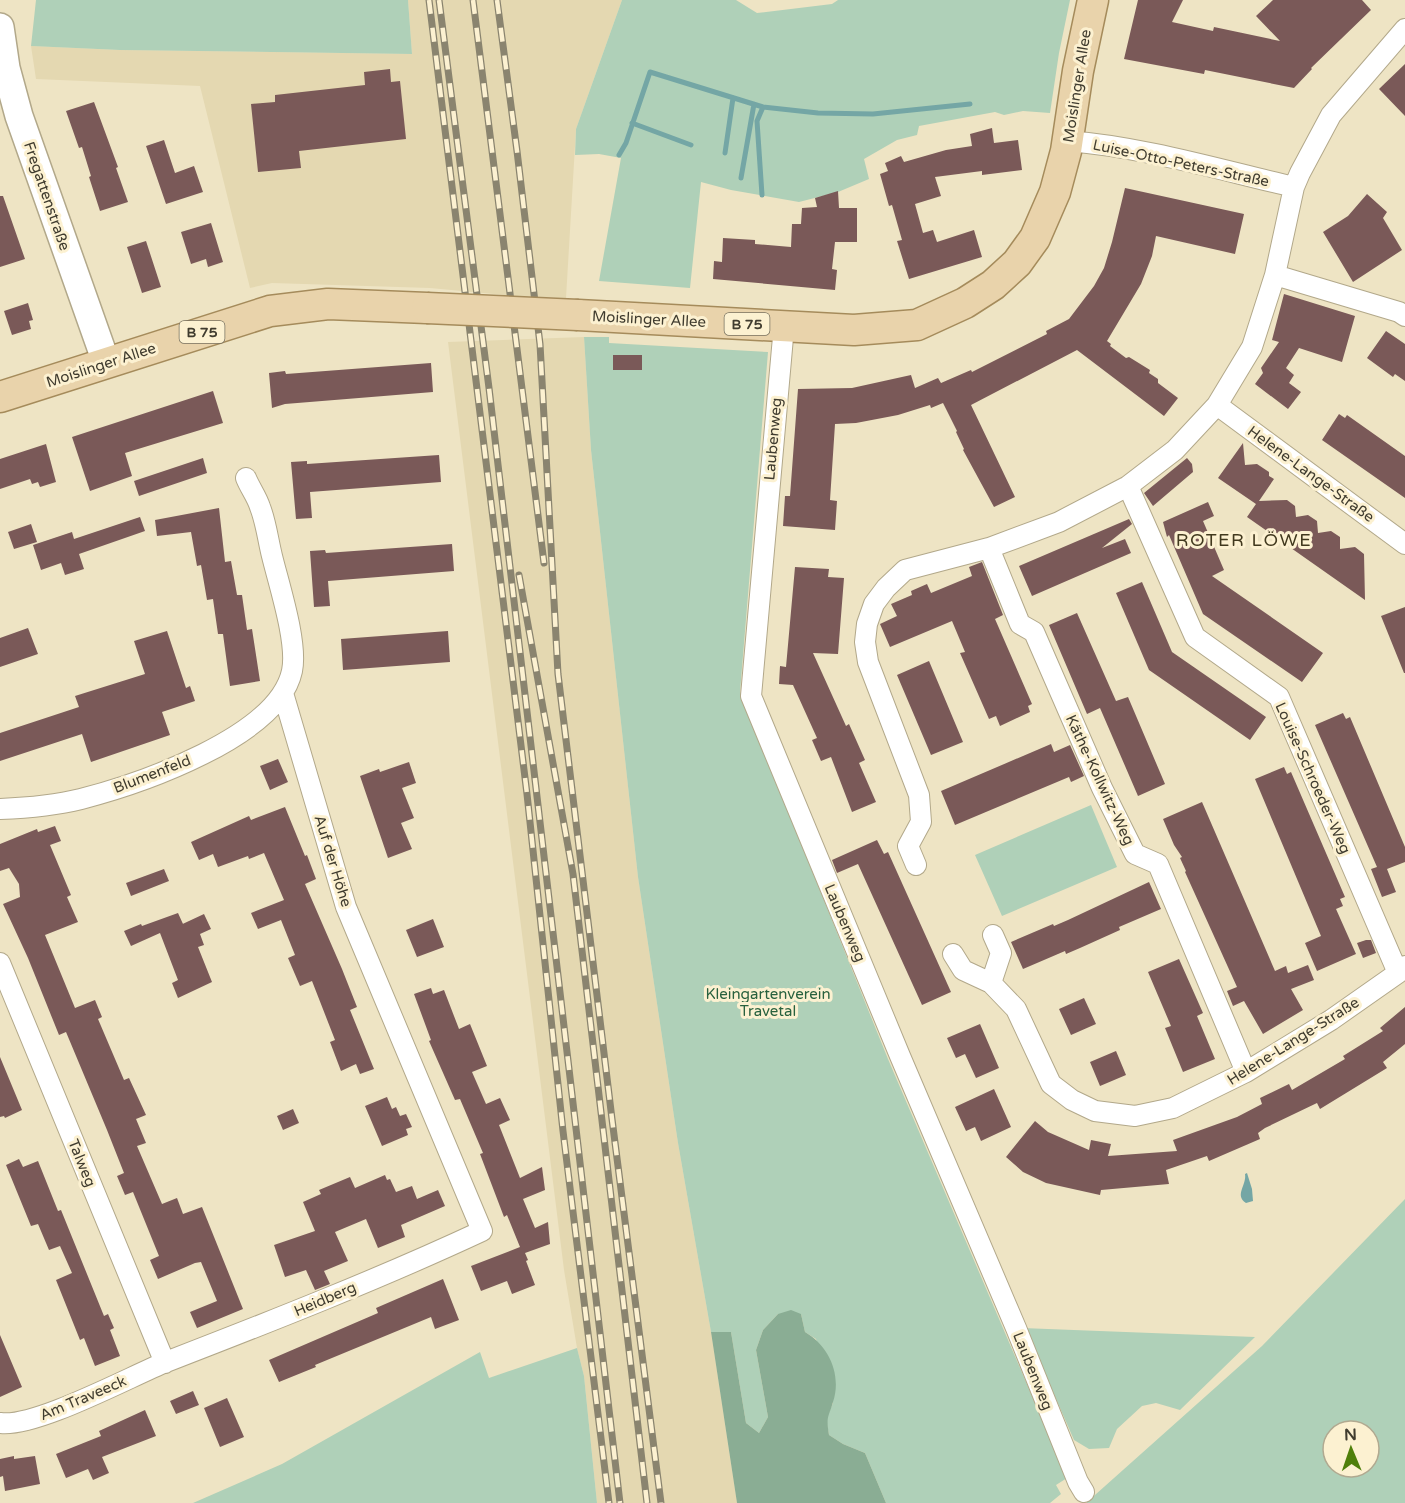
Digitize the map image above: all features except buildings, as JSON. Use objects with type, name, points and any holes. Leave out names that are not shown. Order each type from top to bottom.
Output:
[{"type":"main road","name":"Moislinger Allee","points":[[0,398],[270,311],[299,306],[327,304],[427,308],[855,330],[917,325],[965,303],[993,285],[1017,263],[1035,238],[1055,192],[1068,141],[1078,71],[1093,0]]},
{"type":"street","name":"Fregattenstraße","points":[[0,27],[6,68],[20,116],[106,362]]},
{"type":"street","points":[[915,865],[908,846],[921,822],[919,795],[868,662],[865,642],[867,624],[874,604],[886,588],[905,570],[988,548],[1059,522],[1128,486],[1175,450],[1216,405],[1252,347],[1275,275],[1294,187],[1331,115],[1402,40]]},
{"type":"street","name":"Luise-Otto-Peters-Straße","points":[[1068,141],[1097,143],[1294,187]]},
{"type":"street","points":[[1275,275],[1399,312],[1405,316]]},
{"type":"street","name":"Laubenweg","points":[[784,326],[751,696],[1084,1492]]},
{"type":"street","name":"Helene-Lange-Straße","points":[[1216,405],[1405,544]]},
{"type":"street","points":[[246,478],[260,507],[294,648],[292,672],[283,693]]},
{"type":"street","name":"Louise-Schroeder-Weg","points":[[1128,486],[1195,637],[1279,697],[1401,970]]},
{"type":"street","name":"Käthe-Kollwitz-Weg","points":[[988,548],[1020,624],[1034,632],[1102,788],[1135,854],[1158,864],[1246,1072]]},
{"type":"street","name":"Blumenfeld","points":[[0,809],[80,799],[146,779],[207,753],[236,735],[264,716],[283,693]]},
{"type":"street","name":"Auf der Höhe","points":[[283,693],[346,907],[482,1231]]},
{"type":"street","points":[[991,983],[1001,954],[993,935]]},
{"type":"street","name":"Helene-Lange-Straße","points":[[953,954],[963,970],[991,983],[1016,1009],[1051,1084],[1072,1100],[1095,1111],[1135,1116],[1173,1108],[1246,1072],[1331,1020],[1401,970]]},
{"type":"street","name":"Talweg","points":[[0,963],[165,1363]]},
{"type":"street","name":"Heidberg","points":[[165,1363],[237,1336],[482,1231]]},
{"type":"street","name":"Am Traveeck","points":[[0,1424],[39,1418],[165,1363]]},
{"type":"shaded area","points":[[408,0],[622,0],[576,129],[566,298],[430,288],[272,283],[250,288],[200,86],[36,79],[31,46],[120,50],[412,54]]},
{"type":"shaded area","points":[[584,337],[591,450],[638,877],[678,1143],[711,1332],[737,1503],[597,1503],[584,1376],[564,1270],[448,342]]},
{"type":"green space","points":[[36,0],[408,0],[412,54],[120,50],[31,46]]},
{"type":"green space","points":[[622,0],[736,0],[757,13],[832,4],[838,0],[1070,0],[1050,113],[1023,111],[1004,115],[995,112],[919,126],[917,135],[897,140],[864,159],[869,179],[838,192],[799,202],[731,190],[701,182],[690,288],[599,281],[621,158],[599,154],[575,155],[576,129]]},
{"type":"green space","name":"Kleingartenverein Travetal","points":[[584,337],[609,337],[609,343],[768,352],[740,692],[888,1059],[1067,1478],[1056,1485],[1061,1494],[1050,1503],[886,1503],[865,1453],[829,1435],[826,1419],[833,1403],[816,1339],[805,1332],[801,1314],[778,1314],[763,1330],[756,1350],[768,1417],[759,1433],[746,1423],[731,1332],[711,1332],[678,1143],[638,877],[591,450]]},
{"type":"green space","points":[[1091,805],[1117,867],[1002,916],[975,855]]},
{"type":"green space","points":[[1405,1199],[1405,1503],[1086,1503],[1262,1346]]},
{"type":"green space","points":[[791,1310],[801,1314],[805,1332],[821,1345],[831,1362],[836,1382],[828,1418],[829,1435],[865,1453],[886,1503],[737,1503],[711,1332],[731,1332],[746,1423],[759,1433],[768,1417],[756,1350],[763,1330],[778,1314]]},
{"type":"green space","points":[[1022,1328],[1255,1337],[1180,1410],[1156,1403],[1142,1406],[1117,1429],[1109,1448],[1089,1449],[1074,1440],[1053,1392],[1041,1376]]},
{"type":"green space","points":[[577,1348],[584,1376],[597,1503],[193,1503],[282,1464],[480,1352],[489,1378]]},
{"type":"water","points":[[1247,1173],[1253,1201],[1246,1203],[1241,1193]]},
{"type":"waterway","points":[[619,155],[626,143],[650,72],[763,107],[818,113],[873,114],[970,104]]},
{"type":"waterway","points":[[725,153],[733,98]]},
{"type":"waterway","points":[[741,178],[754,104]]},
{"type":"waterway","points":[[762,195],[757,121],[763,107]]},
{"type":"waterway","points":[[632,123],[691,145]]},
{"type":"railway","points":[[429,0],[527,794],[563,1131],[609,1503]]},
{"type":"railway","points":[[439,0],[489,388],[620,1503]]},
{"type":"railway","points":[[473,0],[544,563]]},
{"type":"railway","points":[[497,0],[540,344],[558,674],[661,1503]]},
{"type":"railway","points":[[519,575],[573,874],[647,1503]]},
{"type":"district","name":"ROTER LÖWE","points":[[1244,540]]}]
